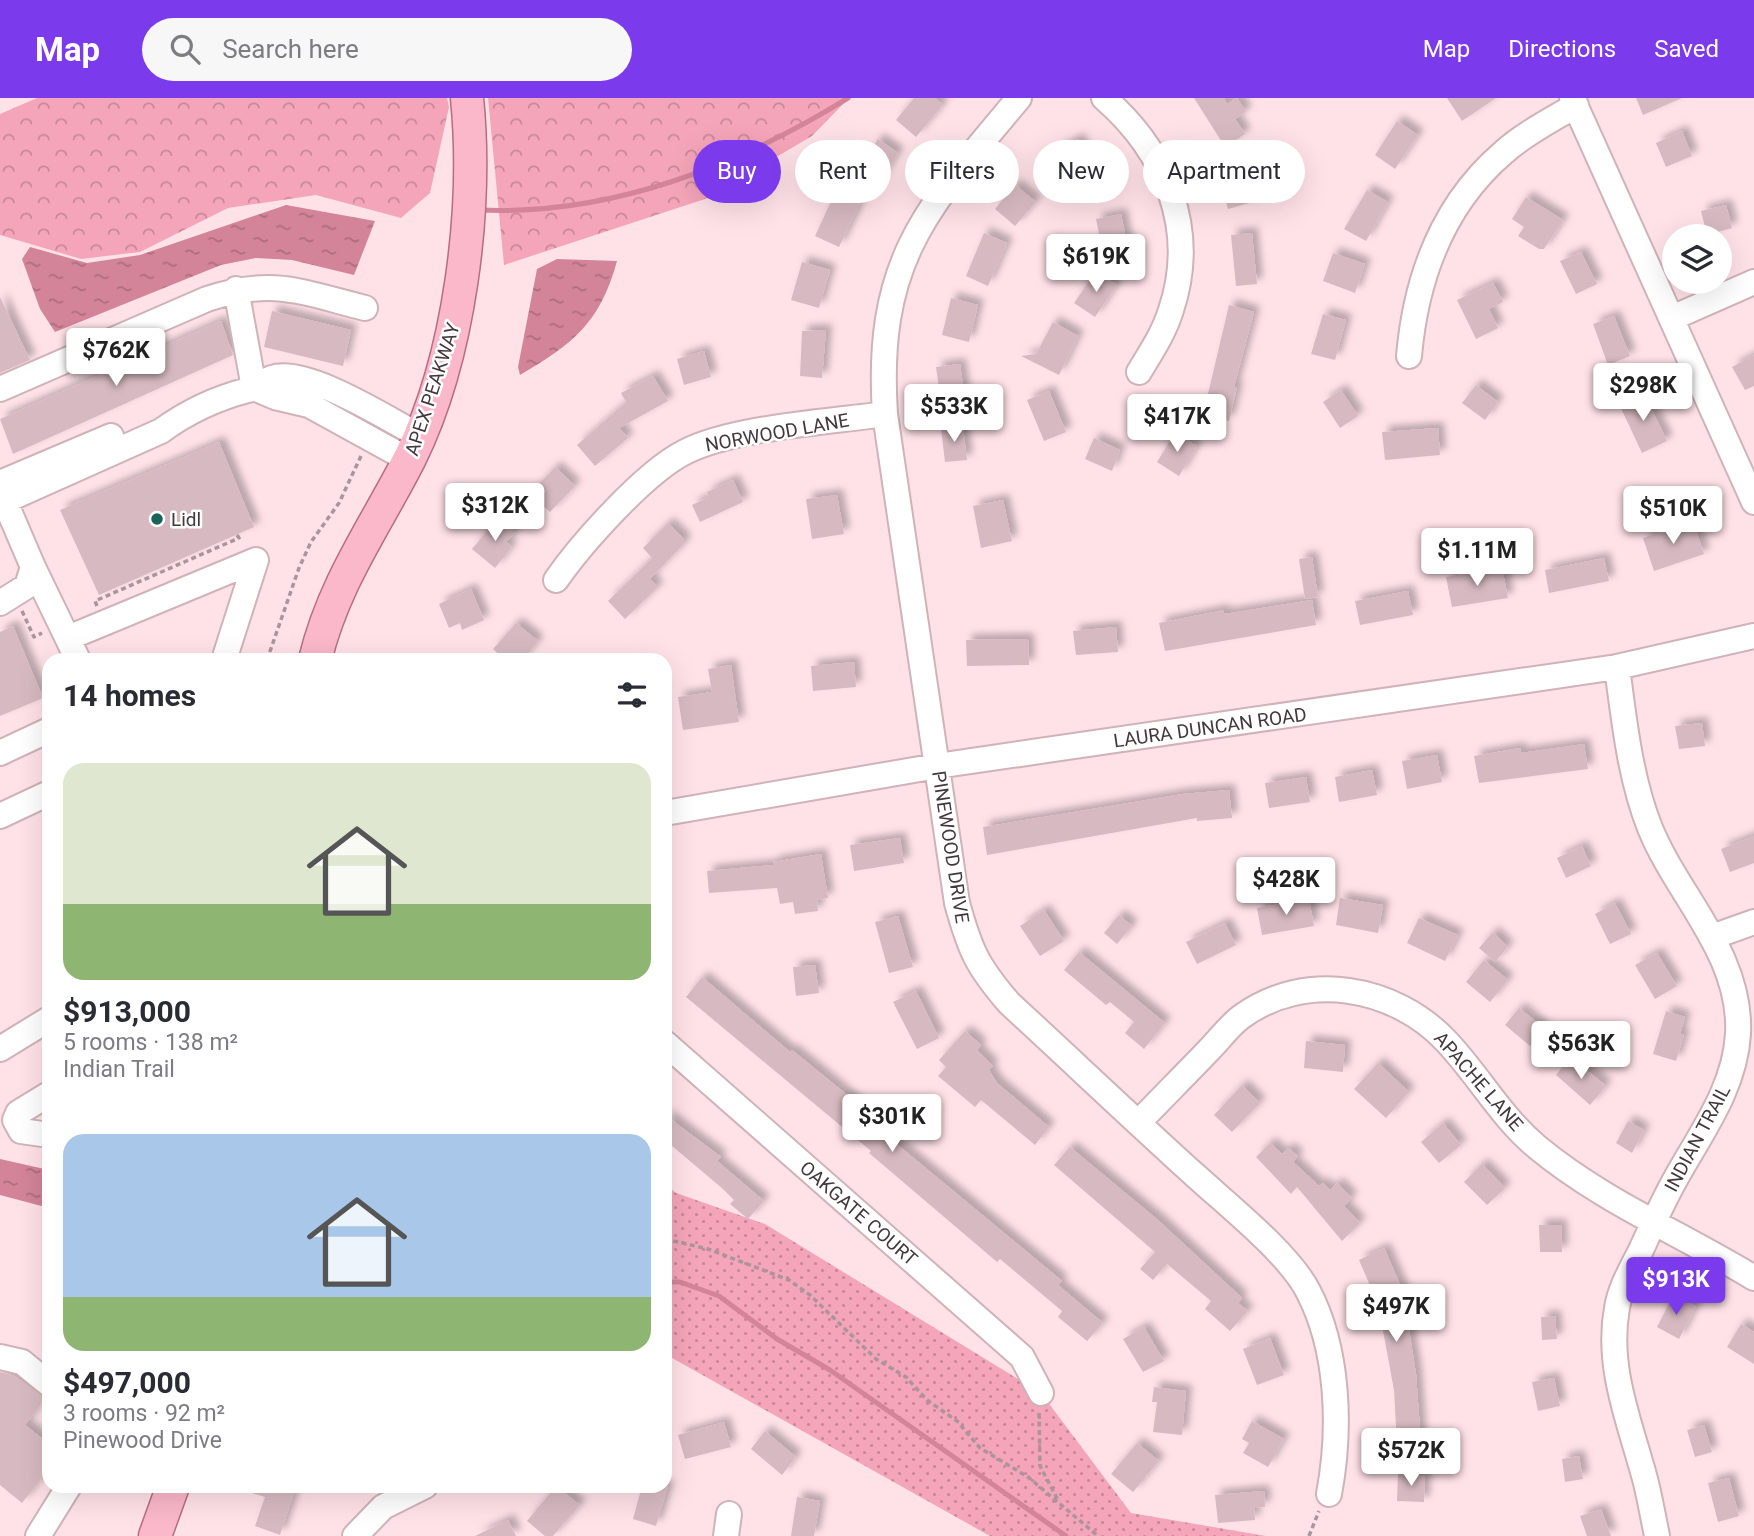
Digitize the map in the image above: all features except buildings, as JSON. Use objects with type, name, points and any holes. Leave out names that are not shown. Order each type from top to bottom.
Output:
[{"type":"main road","name":"APEX PEAKWAY","points":[[314,653],[352,560],[414,448],[456,323],[471,168],[467,98]]},
{"type":"main road","points":[[155,1536],[170,1493]]},
{"type":"street","name":"PINEWOOD DRIVE","points":[[1019,98],[933,202],[905,255],[894,286],[885,327],[882,373],[885,414],[957,903],[972,953],[982,971],[1009,1003],[1266,1240],[1308,1289],[1328,1341],[1335,1405],[1333,1473],[1329,1494]]},
{"type":"street","points":[[1104,98],[1139,133],[1155,155],[1172,200],[1181,237],[1178,282],[1172,309],[1161,335],[1139,372]]},
{"type":"street","points":[[1409,356],[1413,309],[1421,279],[1433,247],[1464,193],[1503,152],[1574,101],[1754,502]]},
{"type":"street","points":[[1672,318],[1754,282]]},
{"type":"street","points":[[0,389],[206,299],[236,289],[279,287],[365,308]]},
{"type":"street","points":[[236,289],[254,388]]},
{"type":"street","points":[[225,653],[256,560],[65,643],[1,494],[161,431],[181,416],[229,395],[254,388],[273,377],[320,384],[414,448]]},
{"type":"street","name":"NORWOOD LANE","points":[[556,580],[578,548],[657,472],[682,453],[721,439],[885,414]]},
{"type":"street","points":[[9,604],[27,586],[33,566]]},
{"type":"street","name":"LAURA DUNCAN ROAD","points":[[672,812],[937,766],[1617,667],[1754,636]]},
{"type":"street","name":"INDIAN TRAIL","points":[[1617,667],[1627,734],[1648,825],[1665,862],[1712,937],[1731,975],[1738,1033],[1734,1063],[1725,1092],[1654,1222],[1617,1306],[1613,1340],[1622,1401],[1646,1480],[1657,1536]]},
{"type":"street","points":[[0,753],[42,733]]},
{"type":"street","points":[[0,816],[42,796]]},
{"type":"street","points":[[1712,937],[1754,922]]},
{"type":"street","name":"APACHE LANE","points":[[1138,1124],[1239,1019],[1265,1002],[1305,989],[1346,990],[1373,995],[1402,1007],[1427,1023],[1448,1043],[1490,1097],[1535,1145],[1581,1180],[1754,1278]]},
{"type":"street","points":[[0,1049],[42,1023]]},
{"type":"street","name":"OAKGATE COURT","points":[[672,1049],[1022,1357],[1041,1393]]},
{"type":"street","points":[[42,1098],[18,1112],[15,1119],[22,1131],[42,1134]]},
{"type":"street","points":[[0,1357],[23,1362],[42,1378]]},
{"type":"street","points":[[37,1536],[65,1493]]},
{"type":"street","points":[[355,1536],[383,1507],[411,1493]]},
{"type":"path","points":[[269,653],[303,559],[339,503],[364,450]]},
{"type":"path","points":[[121,590],[239,538],[237,535]]},
{"type":"path","points":[[9,604],[34,637],[65,643]]},
{"type":"path","points":[[672,1241],[708,1249],[789,1280],[810,1295],[876,1359],[906,1377],[927,1400],[957,1421],[980,1448],[1028,1477],[1098,1536]]},
{"type":"path","points":[[1041,1393],[1037,1435],[1040,1466],[1060,1504]]},
{"type":"path","points":[[1309,1536],[1329,1494]]},
{"type":"green space","points":[[37,98],[447,98],[449,107],[430,193],[401,218],[316,195],[228,208],[140,252],[81,259],[0,235],[0,114]]},
{"type":"green space","points":[[488,98],[849,98],[812,136],[805,140],[795,140],[795,146],[781,154],[781,140],[693,140],[693,203],[504,265]]},
{"type":"green space","points":[[672,1190],[765,1224],[1041,1393],[1131,1513],[1266,1536],[990,1536],[672,1358]]},
{"type":"water","points":[[286,205],[375,221],[354,275],[292,260],[256,258],[221,265],[55,332],[40,309],[22,259],[30,247],[87,263],[140,255]]},
{"type":"water","points":[[557,259],[617,261],[602,301],[582,330],[555,353],[520,375],[518,367],[537,269]]},
{"type":"water","points":[[0,1159],[42,1168],[42,1206],[0,1195]]},
{"type":"waterway","points":[[479,210],[528,210],[576,205],[671,182],[762,145],[848,98]]},
{"type":"waterway","points":[[672,1282],[680,1282],[719,1296],[777,1339],[830,1370],[1066,1536]]},
{"type":"place","name":"Lidl","points":[[157,519]]}]
